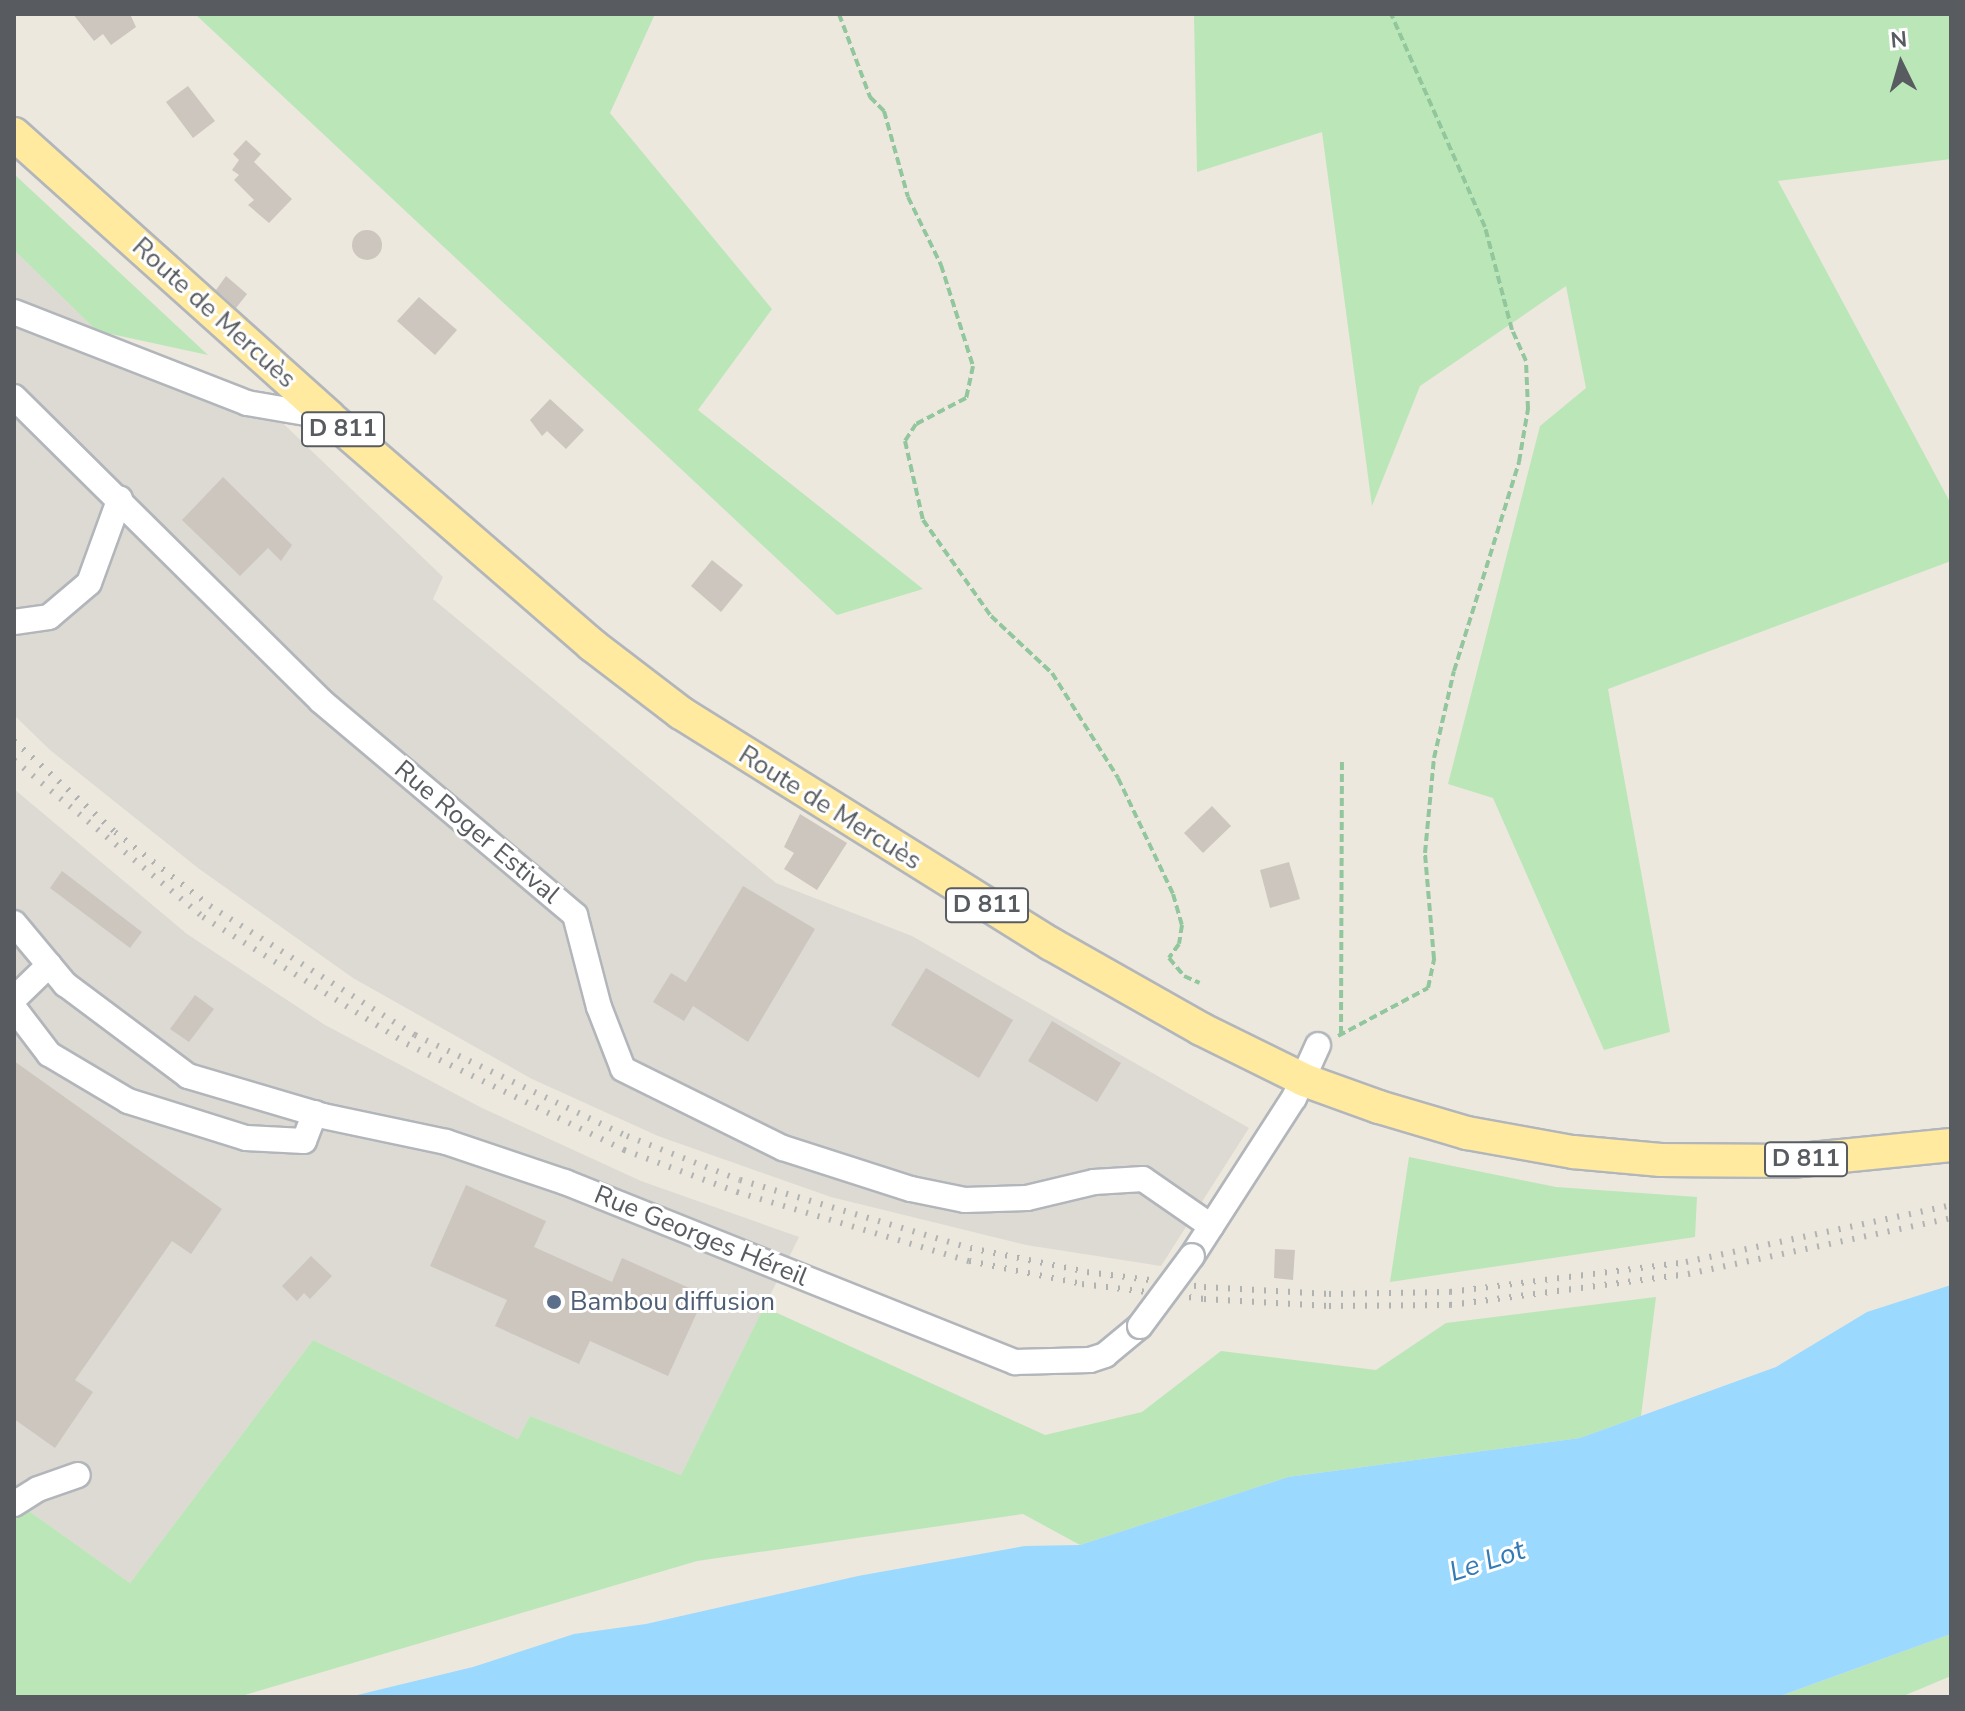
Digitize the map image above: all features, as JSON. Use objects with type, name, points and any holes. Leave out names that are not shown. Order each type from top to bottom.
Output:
[{"type":"main road","name":"Route de Mercuès","points":[[14,134],[329,417],[592,645],[681,713],[1051,944],[1201,1029],[1304,1080],[1467,1133],[1573,1152],[1661,1160],[1791,1161],[1951,1145]]},
{"type":"street","points":[[14,312],[247,403],[329,417]]},
{"type":"street","name":"Rue Roger Estival","points":[[14,397],[120,498],[321,701],[575,915],[599,1007],[623,1069],[783,1148],[911,1189],[965,1200],[1027,1198],[1094,1182],[1143,1179],[1211,1226]]},
{"type":"street","points":[[14,622],[49,617],[89,583],[120,498]]},
{"type":"street","name":"Rue Georges Héreil","points":[[14,923],[65,984],[188,1076],[315,1113],[446,1142],[565,1182],[1015,1362],[1090,1360],[1105,1355],[1140,1326],[1192,1256],[1304,1080],[1318,1045]]},
{"type":"street","points":[[14,999],[49,965]]},
{"type":"street","points":[[14,1008],[49,1054],[128,1101],[246,1138],[304,1141],[315,1113]]},
{"type":"street","points":[[14,1504],[78,1475]]},
{"type":"path","points":[[839,14],[870,97],[884,111],[908,197],[941,265],[973,366],[966,398],[916,424],[905,441],[923,520],[991,616],[1052,673],[1118,778],[1173,894],[1182,925],[1179,944],[1169,958],[1184,976],[1200,983]]},
{"type":"path","points":[[1318,1045],[1428,988],[1434,959],[1425,853],[1434,758],[1454,671],[1519,462],[1528,409],[1526,361],[1512,330],[1485,227],[1391,14]]},
{"type":"path","points":[[1341,1034],[1342,758]]},
{"type":"shaded area","points":[[14,250],[97,331],[244,386],[443,577],[433,599],[776,883],[912,936],[1249,1128],[1161,1266],[1026,1245],[831,1197],[658,1136],[532,1079],[353,978],[198,868],[50,750],[14,715]]},
{"type":"shaded area","points":[[14,789],[187,934],[325,1025],[482,1108],[641,1181],[799,1237],[681,1475],[530,1416],[518,1439],[313,1340],[130,1583],[22,1506],[14,1517]]},
{"type":"green space","points":[[195,14],[655,14],[610,113],[772,309],[698,410],[923,589],[837,615]]},
{"type":"green space","points":[[1194,14],[1951,14],[1951,159],[1778,181],[1951,504],[1951,561],[1608,689],[1670,1032],[1604,1050],[1493,798],[1448,784],[1540,426],[1586,388],[1566,286],[1420,386],[1372,506],[1322,132],[1197,172]]},
{"type":"green space","points":[[14,174],[208,355],[97,331],[14,250]]},
{"type":"green space","points":[[1409,1157],[1556,1187],[1697,1197],[1695,1237],[1390,1282]]},
{"type":"green space","points":[[1656,1297],[1641,1416],[1580,1438],[1288,1477],[1080,1545],[1023,1514],[697,1561],[238,1697],[14,1697],[14,1517],[22,1506],[130,1583],[313,1340],[518,1439],[530,1416],[681,1475],[764,1307],[1045,1435],[1142,1412],[1221,1351],[1376,1370],[1446,1323]]},
{"type":"green space","points":[[1951,1634],[1951,1676],[1901,1697],[1777,1697]]},
{"type":"water","name":"Le Lot","points":[[1951,1285],[1951,1634],[1777,1697],[349,1697],[473,1667],[574,1634],[646,1624],[858,1576],[1025,1546],[1080,1545],[1288,1477],[1580,1438],[1776,1367],[1867,1312]]},
{"type":"building","points":[[73,14],[130,14],[136,27],[111,45],[103,34],[94,41]]},
{"type":"building","points":[[188,86],[215,121],[193,138],[166,102]]},
{"type":"building","points":[[246,140],[261,154],[254,162],[292,199],[269,223],[248,205],[254,200],[234,180],[239,175],[232,170],[239,160],[233,154]]},
{"type":"building","points":[[367,230],[378,234],[382,245],[378,256],[367,260],[356,256],[352,245],[356,234]]},
{"type":"building","points":[[226,276],[247,294],[236,308],[216,290]]},
{"type":"building","points":[[419,297],[457,330],[435,355],[397,321]]},
{"type":"building","points":[[550,399],[584,430],[566,449],[547,431],[542,436],[530,420]]},
{"type":"building","points":[[223,477],[292,545],[281,561],[268,548],[240,576],[182,520]]},
{"type":"building","points":[[712,560],[743,585],[721,612],[691,586]]},
{"type":"building","points":[[1212,806],[1231,826],[1203,853],[1184,833]]},
{"type":"building","points":[[800,814],[847,843],[817,890],[784,869],[794,853],[784,847]]},
{"type":"building","points":[[1289,862],[1300,899],[1270,908],[1260,870]]},
{"type":"building","points":[[62,871],[142,932],[130,948],[50,888]]},
{"type":"building","points":[[743,886],[815,929],[748,1042],[693,1006],[684,1021],[653,1002],[671,973],[686,982]]},
{"type":"building","points":[[926,968],[1013,1020],[979,1078],[891,1025]]},
{"type":"building","points":[[195,995],[214,1009],[189,1042],[170,1029]]},
{"type":"building","points":[[1052,1021],[1121,1063],[1097,1102],[1028,1061]]},
{"type":"building","points":[[14,1061],[222,1209],[191,1254],[172,1241],[75,1380],[93,1392],[55,1448],[14,1419]]},
{"type":"building","points":[[466,1185],[546,1221],[534,1247],[612,1282],[622,1258],[705,1295],[668,1376],[590,1341],[579,1364],[495,1326],[507,1300],[430,1266]]},
{"type":"building","points":[[1275,1249],[1295,1250],[1293,1280],[1274,1278]]},
{"type":"building","points":[[311,1256],[332,1276],[310,1299],[304,1293],[297,1301],[282,1286]]},
{"type":"railway","points":[[14,741],[115,832],[210,906],[415,1035],[627,1136],[740,1180],[970,1248],[1087,1272],[1204,1287],[1329,1294],[1450,1292],[1686,1262],[1951,1205]]},
{"type":"railway","points":[[14,760],[203,917],[407,1044],[624,1150],[737,1192],[969,1261],[1082,1284],[1204,1299],[1329,1306],[1450,1305],[1688,1274],[1951,1218]]},
{"type":"place","name":"Bambou diffusion","points":[[554,1302]]}]
